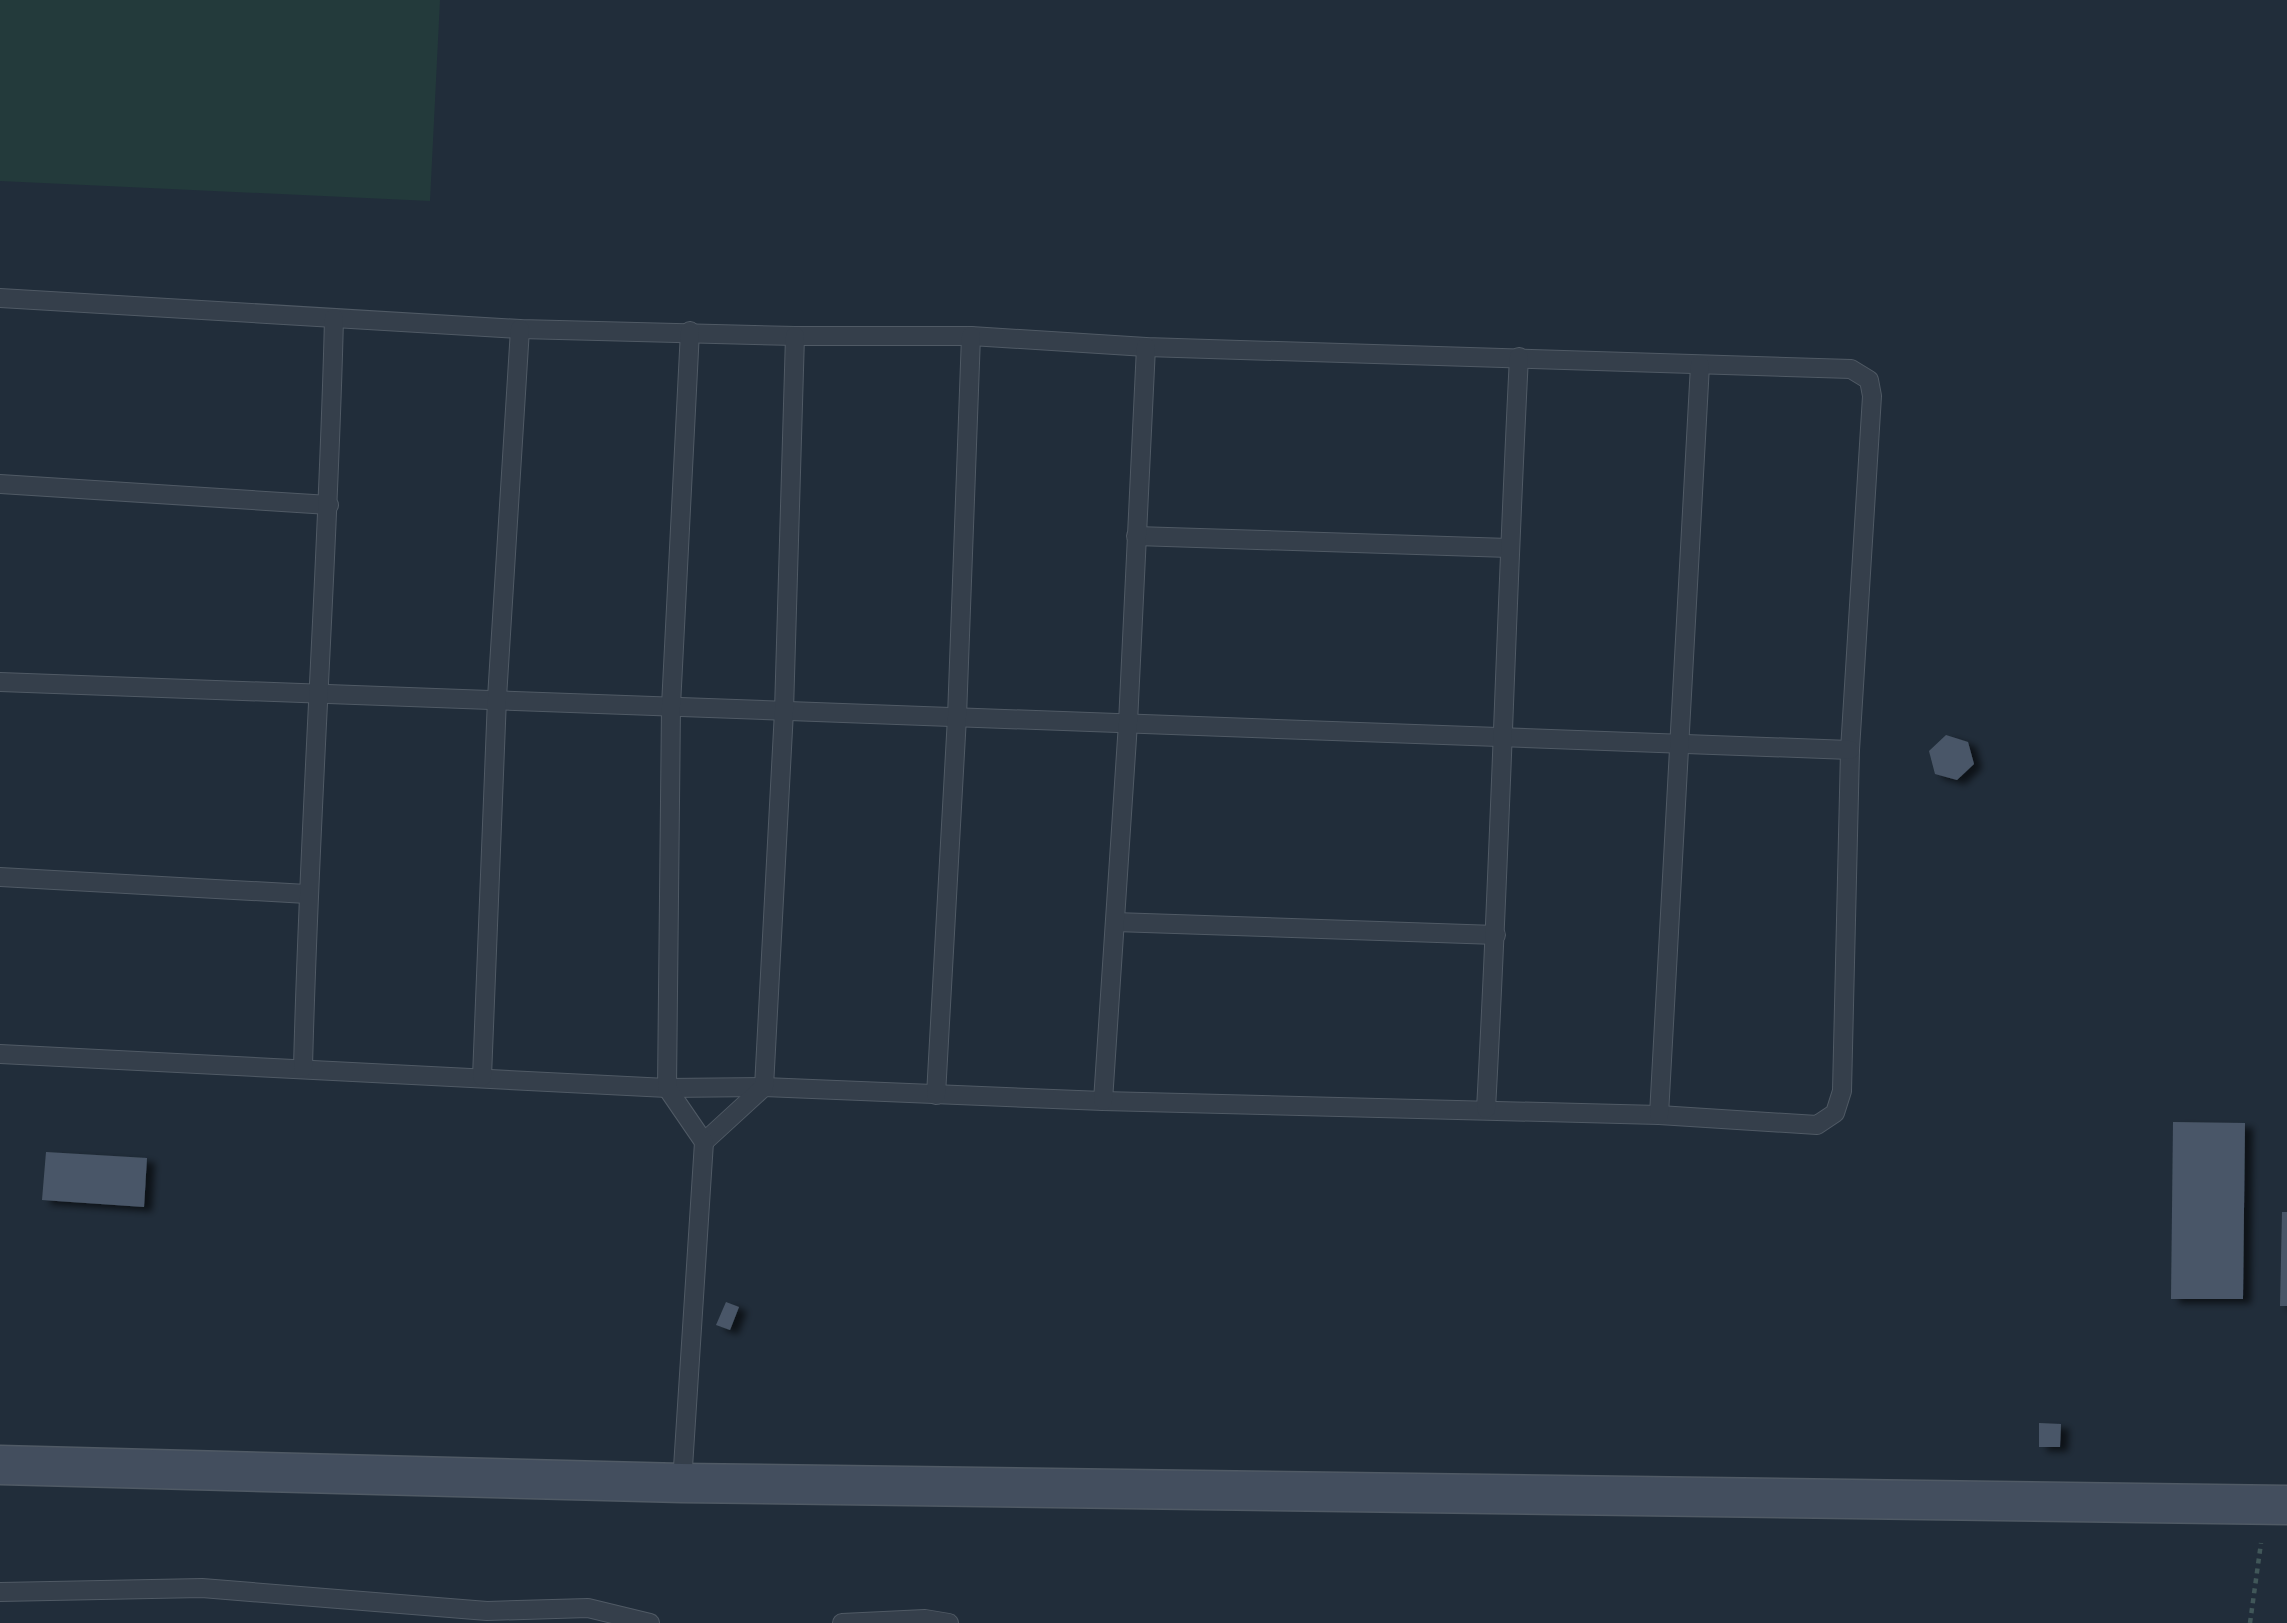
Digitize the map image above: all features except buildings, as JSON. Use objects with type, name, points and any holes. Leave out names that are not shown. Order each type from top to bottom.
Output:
[{"type":"main road","points":[[0,1465],[682,1482],[2277,1504]]},
{"type":"lane","points":[[0,298],[520,329],[690,331],[795,336],[971,335],[1146,347],[1851,369],[1869,380],[1872,396],[1850,750],[1842,1091],[1835,1113],[1817,1125],[1659,1115],[1486,1109],[1103,1101],[764,1087],[667,1088],[0,1055]]},
{"type":"lane","points":[[303,1068],[307,894],[330,505],[334,318]]},
{"type":"lane","points":[[482,1077],[497,698],[520,329]]},
{"type":"lane","points":[[682,1482],[704,1142],[667,1088],[671,706],[690,331]]},
{"type":"lane","points":[[936,1095],[957,717],[971,335]]},
{"type":"lane","points":[[704,1142],[764,1087],[784,711],[795,336]]},
{"type":"lane","points":[[1103,1101],[1128,723],[1146,347]]},
{"type":"lane","points":[[1486,1109],[1496,934],[1509,548],[1519,357]]},
{"type":"lane","points":[[1659,1115],[1700,365]]},
{"type":"lane","points":[[0,484],[330,505]]},
{"type":"lane","points":[[1136,536],[1509,548]]},
{"type":"lane","points":[[0,682],[319,696],[497,698],[1850,750]]},
{"type":"lane","points":[[0,877],[307,894]]},
{"type":"lane","points":[[1115,922],[1496,934]]},
{"type":"lane","points":[[0,1592],[202,1588],[487,1611],[589,1608],[650,1623]]},
{"type":"lane","points":[[842,1623],[925,1619],[949,1623]]},
{"type":"path","points":[[2250,1623],[2277,1504]]},
{"type":"green space","points":[[0,0],[440,0],[430,201],[0,181]]}]
